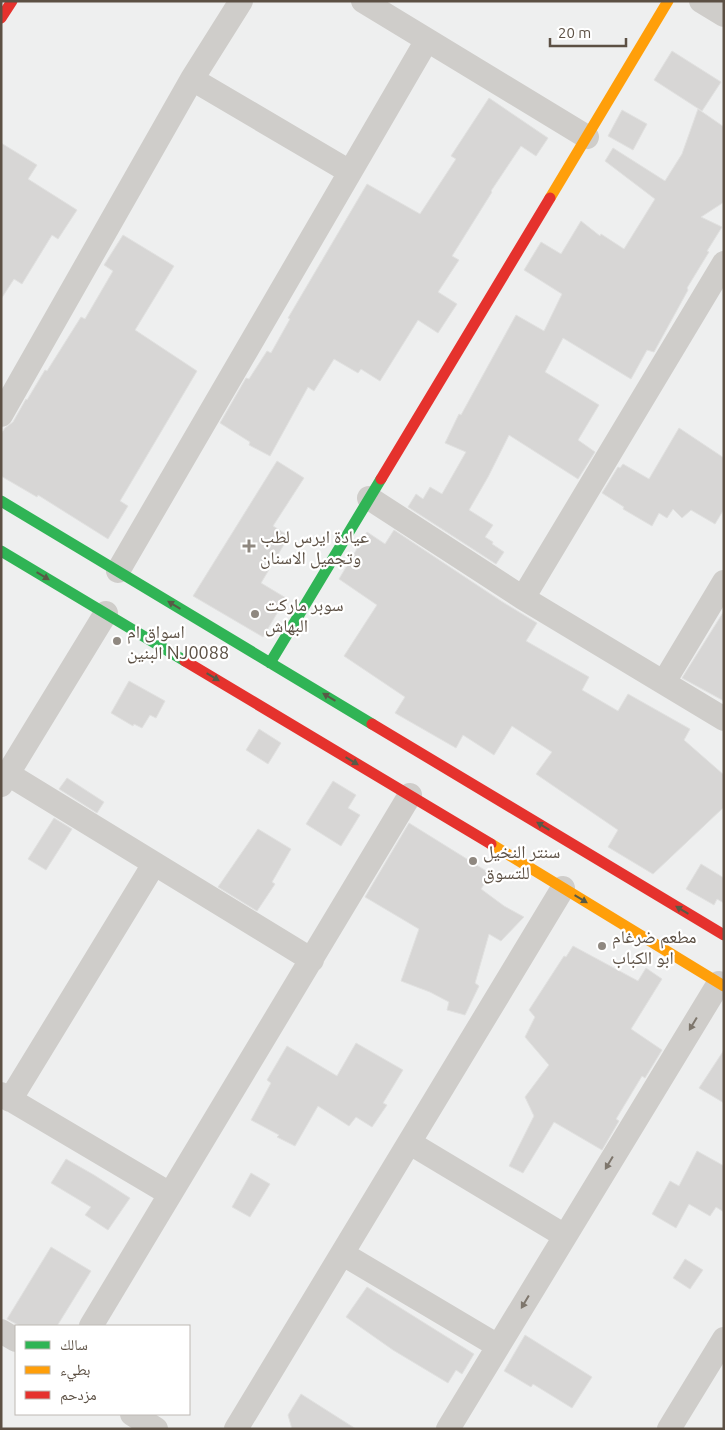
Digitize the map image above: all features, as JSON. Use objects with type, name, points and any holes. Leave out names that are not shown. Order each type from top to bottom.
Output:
[{"type":"street","points":[[1,18],[12,1]]},
{"type":"street","points":[[1,415],[192,79],[241,1]]},
{"type":"street","points":[[363,1],[587,137]]},
{"type":"street","points":[[270,662],[668,1]]},
{"type":"street","points":[[701,1],[724,15]]},
{"type":"street","points":[[118,571],[427,40]]},
{"type":"street","points":[[192,79],[350,172]]},
{"type":"street","points":[[523,598],[724,263]]},
{"type":"street","points":[[369,498],[523,598],[724,719]]},
{"type":"street","points":[[1,500],[724,935]]},
{"type":"street","points":[[1,551],[410,795],[721,984],[448,1429]]},
{"type":"street","points":[[664,682],[724,582]]},
{"type":"street","points":[[106,613],[5,780],[154,864],[312,960]]},
{"type":"street","points":[[91,1325],[410,795]]},
{"type":"street","points":[[154,864],[6,1097],[170,1194]]},
{"type":"street","points":[[236,1429],[563,888]]},
{"type":"street","points":[[410,1143],[565,1236]]},
{"type":"street","points":[[343,1254],[498,1346]]},
{"type":"street","points":[[1,1331],[15,1339]]},
{"type":"street","points":[[669,1429],[724,1339]]},
{"type":"building","points":[[672,51],[721,82],[702,111],[654,80]]},
{"type":"building","points":[[489,98],[548,138],[536,156],[521,146],[491,191],[452,256],[459,260],[438,292],[457,304],[438,333],[418,320],[380,381],[361,369],[358,373],[334,359],[314,391],[308,387],[270,456],[249,445],[250,442],[220,423],[246,378],[249,379],[267,351],[271,353],[290,319],[288,318],[367,184],[420,214],[456,159],[451,156]]},
{"type":"building","points":[[698,109],[724,127],[724,202],[701,217],[722,227],[707,251],[709,252],[687,288],[688,290],[654,352],[647,350],[631,379],[563,338],[545,372],[599,405],[578,440],[595,452],[578,479],[509,435],[469,510],[493,525],[485,537],[504,552],[496,564],[408,507],[416,494],[423,499],[430,487],[442,494],[466,452],[445,443],[459,414],[461,415],[516,315],[544,331],[562,294],[524,270],[541,242],[561,254],[581,221],[600,236],[601,234],[624,249],[655,199],[605,161],[613,148],[665,181],[682,154]]},
{"type":"building","points":[[622,110],[647,124],[633,150],[608,136]]},
{"type":"building","points":[[1,143],[37,165],[28,179],[77,210],[58,239],[52,235],[22,284],[14,279],[1,299]]},
{"type":"building","points":[[123,235],[174,266],[135,330],[197,371],[120,501],[128,506],[108,539],[38,495],[37,497],[1,476],[1,434],[13,422],[26,399],[45,370],[47,371],[81,317],[85,319],[113,271],[104,265]]},
{"type":"building","points":[[679,428],[724,458],[724,509],[715,524],[691,510],[682,518],[673,509],[667,518],[659,513],[652,526],[623,509],[624,507],[602,493],[618,467],[620,468],[623,464],[649,479]]},
{"type":"building","points":[[277,461],[304,478],[273,526],[289,536],[261,583],[286,598],[263,637],[193,596]]},
{"type":"building","points":[[394,530],[537,623],[526,641],[589,677],[582,690],[618,711],[628,694],[690,729],[684,740],[724,775],[724,807],[653,874],[608,847],[618,830],[536,774],[552,752],[512,726],[494,755],[463,735],[456,748],[395,713],[405,697],[344,656],[377,605],[339,579],[367,532],[385,544]]},
{"type":"building","points":[[724,611],[724,701],[682,678]]},
{"type":"building","points":[[129,681],[165,701],[156,718],[150,715],[142,728],[134,724],[133,726],[111,713]]},
{"type":"building","points":[[259,729],[281,743],[268,764],[246,750]]},
{"type":"building","points":[[67,778],[104,802],[97,813],[59,789]]},
{"type":"building","points":[[333,781],[356,795],[348,808],[360,815],[341,846],[306,824]]},
{"type":"building","points":[[54,818],[72,829],[46,870],[28,859]]},
{"type":"building","points":[[409,823],[491,874],[481,889],[504,906],[524,917],[501,941],[489,934],[475,983],[479,986],[465,1015],[447,1010],[449,1002],[430,992],[401,981],[419,929],[365,897]]},
{"type":"building","points":[[258,829],[291,849],[272,882],[275,884],[257,911],[218,887]]},
{"type":"building","points":[[701,864],[724,878],[724,903],[717,899],[714,905],[686,889]]},
{"type":"building","points":[[573,946],[638,981],[646,968],[662,979],[631,1029],[662,1050],[645,1078],[642,1076],[616,1119],[619,1121],[602,1150],[554,1122],[523,1173],[509,1166],[534,1116],[525,1097],[549,1065],[525,1037],[535,1017],[529,1010],[564,956],[566,957]]},
{"type":"building","points":[[356,1043],[403,1070],[383,1103],[387,1105],[372,1127],[356,1117],[349,1126],[318,1106],[295,1146],[251,1120],[271,1083],[267,1080],[287,1046],[337,1076]]},
{"type":"building","points":[[724,1050],[724,1103],[699,1088]]},
{"type":"building","points":[[697,1151],[724,1166],[724,1212],[716,1207],[710,1216],[689,1204],[676,1228],[652,1214],[670,1181],[679,1186]]},
{"type":"building","points":[[66,1159],[130,1198],[108,1230],[85,1215],[91,1207],[51,1183]]},
{"type":"building","points":[[251,1173],[270,1184],[250,1217],[232,1207]]},
{"type":"building","points":[[51,1247],[91,1271],[58,1325],[18,1325],[7,1319]]},
{"type":"building","points":[[685,1259],[703,1270],[690,1289],[673,1278]]},
{"type":"building","points":[[367,1287],[474,1354],[462,1374],[456,1370],[448,1383],[393,1350],[346,1317]]},
{"type":"building","points":[[525,1335],[592,1377],[572,1408],[533,1384],[531,1387],[504,1371]]},
{"type":"building","points":[[301,1394],[356,1429],[292,1429],[288,1415]]},
{"type":"traffic: fast","points":[[270,663],[381,479]]},
{"type":"traffic: fast","points":[[1,501],[372,724]]},
{"type":"traffic: fast","points":[[1,551],[185,661]]},
{"type":"traffic: slow","points":[[550,198],[668,1]]},
{"type":"traffic: slow","points":[[491,844],[724,986]]},
{"type":"traffic: jam","points":[[1,18],[12,1]]},
{"type":"traffic: jam","points":[[381,479],[550,198]]},
{"type":"traffic: jam","points":[[185,661],[491,844]]},
{"type":"traffic: jam","points":[[372,724],[724,935]]},
{"type":"place","name":"عيادة ايرس لطب وتجميل الاسنان","points":[[249,546]]},
{"type":"place","name":"سوبر ماركت البهاش","points":[[255,614]]},
{"type":"place","name":"اسواق ام البنين NJ0088","points":[[117,641]]},
{"type":"place","name":"سنتر النخيل للتسوق","points":[[473,861]]},
{"type":"place","name":"مطعم ضرغام ابو الكباب","points":[[602,946]]}]
